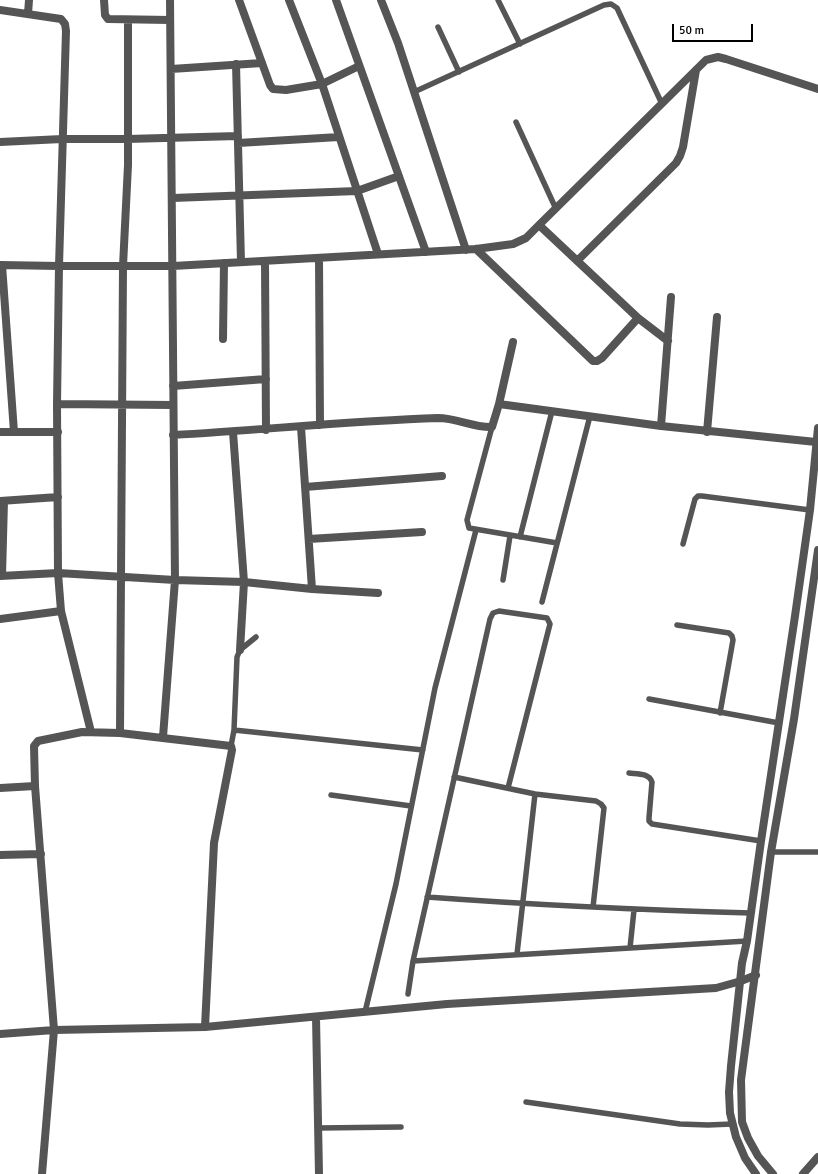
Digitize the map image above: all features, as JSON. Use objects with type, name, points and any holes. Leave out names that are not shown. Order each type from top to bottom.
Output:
[{"type":"street","points":[[28,14],[29,0]]},
{"type":"street","points":[[104,0],[105,15],[108,19],[170,20]]},
{"type":"street","points":[[163,737],[175,580],[170,0]]},
{"type":"street","points":[[239,0],[270,85],[273,89],[286,90],[322,84],[359,66]]},
{"type":"street","points":[[289,0],[322,84],[378,254]]},
{"type":"street","points":[[336,0],[426,252]]},
{"type":"street","points":[[381,0],[398,43],[466,250]]},
{"type":"street","points":[[0,10],[61,19],[65,24],[66,31],[59,266],[57,404],[58,573],[61,611],[90,732]]},
{"type":"street","points":[[120,733],[123,266],[128,165],[128,20]]},
{"type":"street","points":[[14,432],[3,324],[1,265],[173,266],[466,250],[513,244],[526,238],[706,60],[718,57],[818,89]]},
{"type":"street","points":[[171,69],[262,63]]},
{"type":"street","points":[[236,64],[241,262]]},
{"type":"street","points":[[577,261],[670,168],[680,156],[683,147],[696,70]]},
{"type":"street","points":[[0,142],[62,139],[238,139],[339,137]]},
{"type":"street","points":[[172,198],[239,194],[357,191],[399,176]]},
{"type":"street","points":[[539,225],[638,318],[668,341]]},
{"type":"street","points":[[476,249],[593,361],[597,361],[602,358],[638,318]]},
{"type":"street","points":[[319,258],[320,425]]},
{"type":"street","points":[[265,261],[266,430]]},
{"type":"street","points":[[223,339],[224,263]]},
{"type":"street","points":[[661,426],[671,298]]},
{"type":"street","points":[[707,432],[717,317]]},
{"type":"street","points":[[173,435],[441,418],[452,419],[486,428],[492,427],[499,404],[513,342]]},
{"type":"street","points":[[173,386],[266,379]]},
{"type":"street","points":[[57,404],[173,405]]},
{"type":"street","points":[[499,404],[707,432],[816,442]]},
{"type":"street","points":[[301,427],[312,589]]},
{"type":"street","points":[[756,1174],[745,1158],[736,1137],[730,1113],[729,1092],[742,964],[747,941],[794,627],[816,469],[816,442],[818,428]]},
{"type":"street","points":[[0,432],[58,432]]},
{"type":"street","points":[[233,432],[244,582],[240,650]]},
{"type":"street","points":[[305,487],[442,476]]},
{"type":"street","points":[[58,497],[2,501],[1,576],[58,573],[175,580],[244,582],[312,589],[378,593]]},
{"type":"street","points":[[309,539],[422,532]]},
{"type":"street","points":[[773,1174],[758,1156],[748,1138],[742,1122],[741,1080],[771,852],[794,719],[818,550]]},
{"type":"street","points":[[0,619],[61,611]]},
{"type":"street","points":[[794,627],[806,629]]},
{"type":"street","points":[[42,1174],[54,1030],[36,786],[35,743],[42,740],[82,732],[90,732],[163,737],[231,746],[232,750],[214,843],[205,1027]]},
{"type":"street","points":[[0,788],[36,786]]},
{"type":"street","points":[[0,855],[41,854]]},
{"type":"street","points":[[0,1034],[54,1030],[205,1027],[447,1004],[716,988],[756,975]]},
{"type":"street","points":[[316,1017],[319,1174]]},
{"type":"street","points":[[803,1174],[818,1157]]},
{"type":"lane","points":[[498,0],[520,44]]},
{"type":"lane","points":[[414,92],[604,5],[611,4],[617,8],[662,104]]},
{"type":"lane","points":[[438,27],[459,72]]},
{"type":"lane","points":[[516,122],[556,209]]},
{"type":"lane","points":[[520,537],[552,411]]},
{"type":"lane","points":[[542,602],[590,416]]},
{"type":"lane","points":[[492,427],[467,520],[469,528],[557,543]]},
{"type":"lane","points":[[683,544],[695,499],[698,496],[810,510]]},
{"type":"lane","points":[[365,1012],[396,884],[435,688],[476,530]]},
{"type":"lane","points":[[503,580],[510,536]]},
{"type":"lane","points":[[408,994],[413,961],[491,616],[499,611],[546,618],[550,624],[508,788]]},
{"type":"lane","points":[[676,625],[729,633],[732,636],[733,640],[720,713]]},
{"type":"lane","points":[[231,746],[234,730],[236,657],[240,650],[256,636]]},
{"type":"lane","points":[[649,699],[779,723]]},
{"type":"lane","points":[[234,730],[423,750]]},
{"type":"lane","points":[[629,773],[648,776],[651,779],[649,822],[652,824],[761,841]]},
{"type":"lane","points":[[454,777],[535,794],[596,801],[601,804],[604,808],[593,907]]},
{"type":"lane","points":[[517,954],[535,794]]},
{"type":"lane","points":[[331,795],[411,806]]},
{"type":"lane","points":[[771,852],[818,852]]},
{"type":"lane","points":[[428,897],[634,910],[751,913]]},
{"type":"lane","points":[[630,948],[634,910]]},
{"type":"lane","points":[[413,961],[747,941]]},
{"type":"lane","points":[[526,1102],[680,1124],[732,1124]]},
{"type":"lane","points":[[318,1128],[401,1127]]}]
